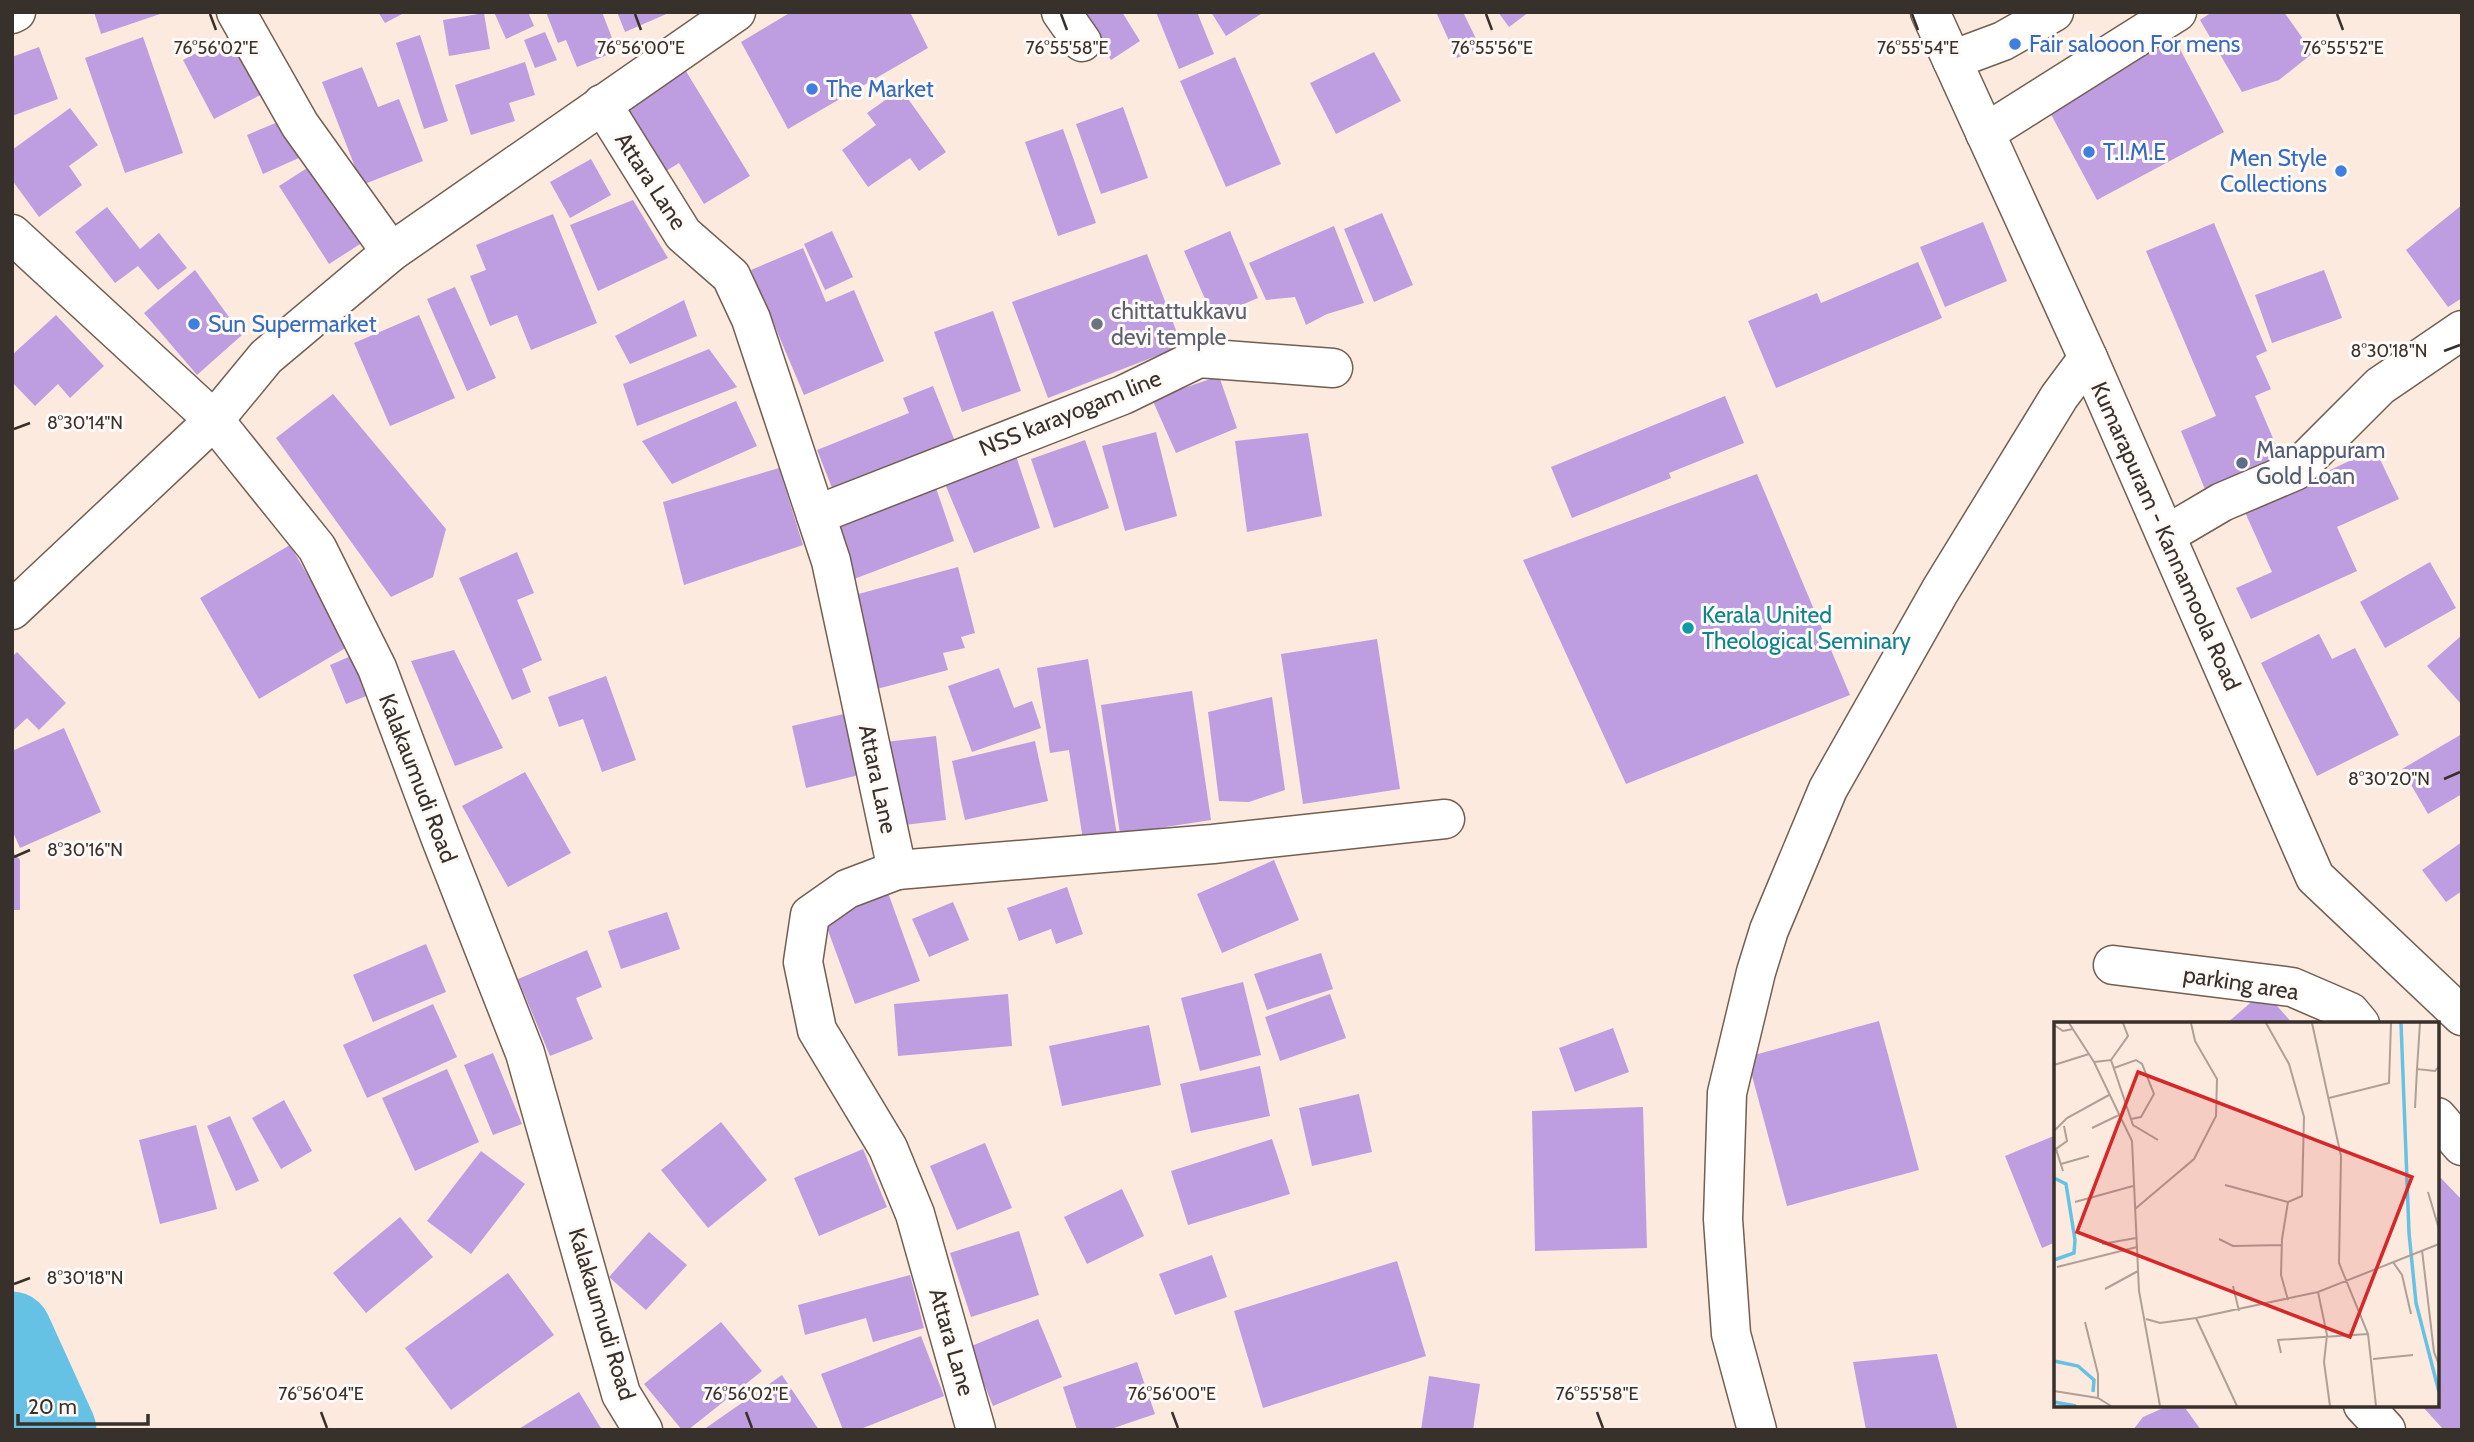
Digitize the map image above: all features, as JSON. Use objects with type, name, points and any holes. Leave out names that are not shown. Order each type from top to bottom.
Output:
[{"type":"street","points":[[236,12],[300,125],[391,252]]},
{"type":"street","points":[[12,610],[214,420],[266,357],[391,252],[736,12]]},
{"type":"street","name":"Kumarapuram - Kannamoola Road","points":[[1930,12],[2088,358],[2315,877],[2462,1016]]},
{"type":"street","points":[[1952,60],[2003,41],[2054,12]]},
{"type":"street","points":[[1985,133],[2177,12]]},
{"type":"street","name":"Attara Lane","points":[[602,104],[683,234],[731,276],[751,319],[831,561],[897,870],[847,889],[810,915],[803,962],[817,1030],[888,1148],[915,1214],[976,1430]]},
{"type":"street","name":"Kalakaumudi Road","points":[[12,234],[214,420],[317,548],[377,668],[525,1053],[621,1394],[643,1430]]},
{"type":"street","points":[[2166,535],[2222,502],[2295,471],[2381,386],[2462,330]]},
{"type":"street","name":"NSS karayogam line","points":[[816,515],[1122,395],[1199,358],[1333,368]]},
{"type":"street","points":[[1757,1430],[1731,1334],[1723,1219],[1727,1093],[1756,971],[1769,930],[1828,789],[1940,591],[2059,397],[2088,358]]},
{"type":"street","points":[[897,870],[1213,844],[1445,819]]},
{"type":"street","name":"parking area","points":[[2113,965],[2292,987],[2350,1012],[2358,1022]]},
{"type":"street","points":[[2439,1119],[2462,1146]]},
{"type":"street","points":[[2365,1407],[2386,1430]]},
{"type":"building","points":[[94,12],[163,12],[163,13],[101,34]]},
{"type":"building","points":[[378,12],[406,12],[385,23]]},
{"type":"building","points":[[494,12],[528,12],[534,26],[506,39]]},
{"type":"building","points":[[546,12],[602,12],[617,51],[577,67],[566,40],[558,43]]},
{"type":"building","points":[[617,12],[671,12],[625,32]]},
{"type":"building","name":"The Market","points":[[791,12],[910,12],[928,48],[788,129],[741,42]]},
{"type":"building","points":[[1081,12],[1122,12],[1140,41],[1111,60]]},
{"type":"building","points":[[1156,12],[1197,12],[1214,54],[1179,69]]},
{"type":"building","points":[[1211,12],[1260,12],[1261,14],[1226,36]]},
{"type":"building","points":[[1436,12],[1463,12],[1480,47],[1457,58]]},
{"type":"building","points":[[1498,12],[1529,12],[1509,27]]},
{"type":"building","points":[[2212,12],[2284,12],[2313,53],[2279,80],[2242,92],[2200,20]]},
{"type":"building","points":[[484,13],[490,49],[449,56],[443,20]]},
{"type":"building","points":[[237,32],[268,91],[214,119],[183,60]]},
{"type":"building","points":[[545,32],[557,60],[535,68],[524,40]]},
{"type":"building","points":[[420,35],[448,121],[424,129],[396,43]]},
{"type":"building","points":[[143,37],[183,153],[125,173],[85,58]]},
{"type":"building","points":[[2174,38],[2224,132],[2097,200],[2047,107]]},
{"type":"building","points":[[39,47],[58,99],[12,116],[12,57]]},
{"type":"building","points":[[1374,52],[1401,101],[1336,134],[1310,83]]},
{"type":"building","points":[[1235,57],[1281,164],[1226,187],[1180,81]]},
{"type":"building","points":[[525,62],[535,95],[509,103],[515,121],[471,135],[455,85]]},
{"type":"building","points":[[362,67],[378,107],[399,99],[423,161],[362,185],[322,82]]},
{"type":"building","points":[[684,68],[750,176],[704,204],[679,163],[658,176],[618,112]]},
{"type":"building","points":[[901,89],[946,152],[919,171],[910,158],[868,187],[842,150],[876,125],[867,113]]},
{"type":"building","points":[[1123,107],[1148,178],[1101,194],[1076,124]]},
{"type":"building","points":[[70,108],[98,145],[69,166],[82,185],[39,217],[12,180],[12,150]]},
{"type":"building","points":[[285,119],[301,157],[263,174],[247,135]]},
{"type":"building","points":[[1063,129],[1096,223],[1058,236],[1025,142]]},
{"type":"building","points":[[591,159],[611,195],[570,218],[550,182]]},
{"type":"building","points":[[318,161],[368,239],[329,264],[279,186]]},
{"type":"building","points":[[633,200],[668,258],[598,291],[570,225]]},
{"type":"building","points":[[2462,205],[2462,298],[2448,307],[2406,250]]},
{"type":"building","points":[[107,207],[140,249],[159,233],[187,268],[158,290],[138,266],[115,283],[75,232]]},
{"type":"building","points":[[1382,213],[1413,285],[1374,302],[1344,229]]},
{"type":"building","points":[[553,214],[597,323],[531,350],[517,315],[490,326],[470,276],[486,270],[476,245]]},
{"type":"building","points":[[1983,222],[2007,281],[1945,307],[1920,247]]},
{"type":"building","points":[[2214,223],[2267,351],[2256,356],[2271,389],[2255,396],[2287,471],[2211,504],[2181,431],[2216,416],[2146,251]]},
{"type":"building","points":[[1334,226],[1364,303],[1327,314],[1306,325],[1295,297],[1266,300],[1249,263]]},
{"type":"building","points":[[832,231],[853,277],[825,290],[804,244]]},
{"type":"building","points":[[1230,231],[1258,298],[1213,317],[1184,251]]},
{"type":"building","points":[[803,248],[826,302],[854,290],[884,361],[804,395],[751,270]]},
{"type":"building","name":"chittattukkavu devi temple","points":[[1147,254],[1182,346],[1048,398],[1012,302]]},
{"type":"building","points":[[1918,262],[1942,318],[1776,388],[1748,321],[1817,293],[1821,303]]},
{"type":"building","name":"Sun Supermarket","points":[[195,270],[242,335],[197,375],[144,313]]},
{"type":"building","points":[[2324,270],[2342,318],[2272,343],[2255,295]]},
{"type":"building","points":[[455,287],[496,378],[467,391],[427,299]]},
{"type":"building","points":[[684,300],[697,336],[630,364],[615,336]]},
{"type":"building","points":[[993,311],[1021,391],[962,412],[934,332]]},
{"type":"building","points":[[56,315],[104,366],[70,398],[58,384],[35,406],[12,382],[12,355]]},
{"type":"building","points":[[419,315],[455,398],[390,426],[354,343]]},
{"type":"building","points":[[709,349],[737,387],[637,426],[623,384]]},
{"type":"building","points":[[1219,376],[1237,428],[1176,453],[1152,399]]},
{"type":"building","points":[[933,386],[960,454],[838,503],[817,450],[909,413],[903,398]]},
{"type":"building","points":[[333,394],[446,529],[433,577],[391,597],[276,438]]},
{"type":"building","points":[[1725,396],[1744,443],[1669,473],[1671,478],[1572,518],[1551,467]]},
{"type":"building","points":[[736,401],[757,446],[672,484],[642,441]]},
{"type":"building","points":[[1156,432],[1177,516],[1125,531],[1102,446]]},
{"type":"building","points":[[1308,433],[1322,516],[1247,532],[1235,441]]},
{"type":"building","points":[[1085,440],[1109,508],[1054,528],[1031,459]]},
{"type":"building","points":[[2375,449],[2399,499],[2337,527],[2357,571],[2251,619],[2236,588],[2272,572],[2239,499],[2285,491]]},
{"type":"building","points":[[1016,456],[1040,528],[974,553],[945,484]]},
{"type":"building","points":[[779,468],[803,545],[684,585],[663,502]]},
{"type":"building","name":"Kerala United Theological Seminary","points":[[1757,474],[1850,695],[1626,784],[1523,560]]},
{"type":"building","points":[[933,479],[954,541],[854,579],[830,516]]},
{"type":"building","points":[[290,545],[349,646],[259,699],[200,598]]},
{"type":"building","points":[[517,552],[534,593],[517,600],[542,660],[522,669],[531,692],[512,700],[459,578]]},
{"type":"building","points":[[2430,562],[2456,608],[2385,648],[2360,602]]},
{"type":"building","points":[[958,567],[975,633],[961,637],[965,648],[943,653],[948,670],[877,689],[851,596]]},
{"type":"building","points":[[2319,634],[2332,659],[2355,648],[2399,735],[2317,776],[2261,663]]},
{"type":"building","points":[[2462,635],[2462,705],[2427,666]]},
{"type":"building","points":[[1377,639],[1400,789],[1303,804],[1281,654]]},
{"type":"building","points":[[454,650],[503,748],[455,766],[411,661]]},
{"type":"building","points":[[17,652],[66,703],[39,730],[27,718],[12,732],[12,657]]},
{"type":"building","points":[[358,653],[374,693],[346,704],[330,665]]},
{"type":"building","points":[[1088,659],[1117,835],[1083,840],[1069,750],[1050,753],[1037,668]]},
{"type":"building","points":[[999,668],[1014,708],[1032,701],[1041,728],[972,752],[948,686]]},
{"type":"building","points":[[606,676],[636,760],[602,772],[583,719],[559,727],[548,697]]},
{"type":"building","points":[[1192,691],[1211,820],[1120,834],[1101,705]]},
{"type":"building","points":[[1272,697],[1285,790],[1249,802],[1219,801],[1208,712]]},
{"type":"building","points":[[848,713],[863,774],[806,788],[792,726]]},
{"type":"building","points":[[64,728],[101,812],[20,848],[12,830],[12,751]]},
{"type":"building","points":[[2462,734],[2462,794],[2428,814],[2402,769]]},
{"type":"building","points":[[936,736],[946,820],[896,826],[886,742]]},
{"type":"building","points":[[1035,741],[1048,801],[965,820],[952,761]]},
{"type":"building","points":[[525,772],[571,853],[508,887],[462,806]]},
{"type":"building","points":[[2462,842],[2462,891],[2446,902],[2422,870]]},
{"type":"building","points":[[12,851],[20,860],[20,910],[12,910]]},
{"type":"building","points":[[1274,860],[1299,920],[1222,953],[1197,894]]},
{"type":"building","points":[[1067,887],[1083,934],[1056,944],[1051,929],[1019,941],[1007,908]]},
{"type":"building","points":[[887,890],[920,981],[855,1004],[822,914]]},
{"type":"building","points":[[953,902],[969,940],[929,957],[912,919]]},
{"type":"building","points":[[667,912],[680,949],[621,969],[608,931]]},
{"type":"building","points":[[426,944],[446,992],[373,1022],[353,975]]},
{"type":"building","points":[[587,950],[602,987],[576,998],[593,1039],[550,1056],[518,979]]},
{"type":"building","points":[[1321,953],[1333,989],[1267,1010],[1254,974]]},
{"type":"building","points":[[1243,982],[1261,1055],[1200,1071],[1181,998]]},
{"type":"building","points":[[2264,991],[2291,1022],[2228,1022]]},
{"type":"building","points":[[1008,994],[1012,1046],[898,1056],[894,1004]]},
{"type":"building","points":[[1330,994],[1346,1038],[1280,1061],[1265,1017]]},
{"type":"building","points":[[433,1004],[457,1057],[367,1098],[343,1045]]},
{"type":"building","points":[[1879,1021],[1919,1170],[1787,1206],[1747,1057]]},
{"type":"building","points":[[1149,1025],[1161,1085],[1062,1106],[1049,1046]]},
{"type":"building","points":[[1613,1028],[1629,1072],[1575,1092],[1559,1048]]},
{"type":"building","points":[[493,1053],[522,1124],[493,1135],[464,1065]]},
{"type":"building","points":[[1260,1066],[1270,1116],[1191,1133],[1180,1084]]},
{"type":"building","points":[[447,1069],[479,1142],[415,1171],[382,1098]]},
{"type":"building","points":[[1359,1094],[1372,1152],[1312,1166],[1299,1108]]},
{"type":"building","points":[[284,1100],[312,1151],[281,1169],[252,1118]]},
{"type":"building","points":[[1643,1107],[1647,1248],[1535,1251],[1532,1111]]},
{"type":"building","points":[[230,1116],[259,1181],[236,1191],[207,1126]]},
{"type":"building","points":[[721,1122],[767,1180],[708,1228],[661,1170]]},
{"type":"building","points":[[196,1125],[217,1209],[160,1224],[139,1140]]},
{"type":"building","points":[[2054,1136],[2054,1243],[2042,1248],[2005,1156]]},
{"type":"building","points":[[1272,1139],[1290,1194],[1188,1225],[1171,1171]]},
{"type":"building","points":[[985,1143],[1012,1208],[957,1230],[930,1166]]},
{"type":"building","points":[[863,1149],[887,1207],[819,1236],[794,1178]]},
{"type":"building","points":[[481,1151],[525,1184],[471,1254],[427,1221]]},
{"type":"building","points":[[2439,1176],[2462,1200],[2462,1430],[2444,1430],[2423,1407],[2439,1407]]},
{"type":"building","points":[[1122,1189],[1144,1236],[1087,1264],[1064,1217]]},
{"type":"building","points":[[400,1217],[433,1257],[366,1313],[333,1273]]},
{"type":"building","points":[[1019,1231],[1039,1295],[971,1317],[950,1253]]},
{"type":"building","points":[[649,1232],[687,1265],[646,1310],[609,1277]]},
{"type":"building","points":[[1212,1255],[1227,1297],[1175,1315],[1159,1274]]},
{"type":"building","points":[[1397,1261],[1426,1356],[1263,1408],[1234,1311]]},
{"type":"building","points":[[508,1273],[554,1335],[451,1410],[405,1348]]},
{"type":"building","points":[[910,1275],[924,1328],[873,1342],[866,1318],[805,1335],[798,1305]]},
{"type":"building","points":[[1038,1319],[1062,1377],[993,1406],[969,1347]]},
{"type":"building","points":[[721,1322],[762,1371],[688,1430],[682,1430],[644,1384]]},
{"type":"building","points":[[921,1336],[944,1396],[858,1430],[843,1430],[821,1374]]},
{"type":"building","points":[[1937,1354],[1957,1428],[1866,1430],[1853,1362]]},
{"type":"building","points":[[1137,1362],[1155,1414],[1108,1430],[1077,1430],[1063,1387]]},
{"type":"building","points":[[782,1375],[819,1430],[703,1430]]},
{"type":"building","points":[[1429,1376],[1480,1384],[1473,1430],[1421,1430]]},
{"type":"building","points":[[579,1392],[602,1430],[517,1430]]},
{"type":"building","points":[[2166,1407],[2184,1407],[2201,1430],[2133,1430],[2143,1417]]},
{"type":"waterway","points":[[12,1331],[57,1430]]},
{"type":"place","name":"Fair salooon For mens","points":[[2015,44]]},
{"type":"place","name":"The Market","points":[[812,89]]},
{"type":"place","name":"T.I.M.E","points":[[2089,152]]},
{"type":"place","name":"Men Style Collections","points":[[2341,171]]},
{"type":"place","name":"Sun Supermarket","points":[[194,324]]},
{"type":"place","name":"chittattukkavu devi temple","points":[[1097,324]]},
{"type":"place","name":"Manappuram Gold Loan","points":[[2242,463]]},
{"type":"place","name":"Kerala United Theological Seminary","points":[[1688,628]]}]
